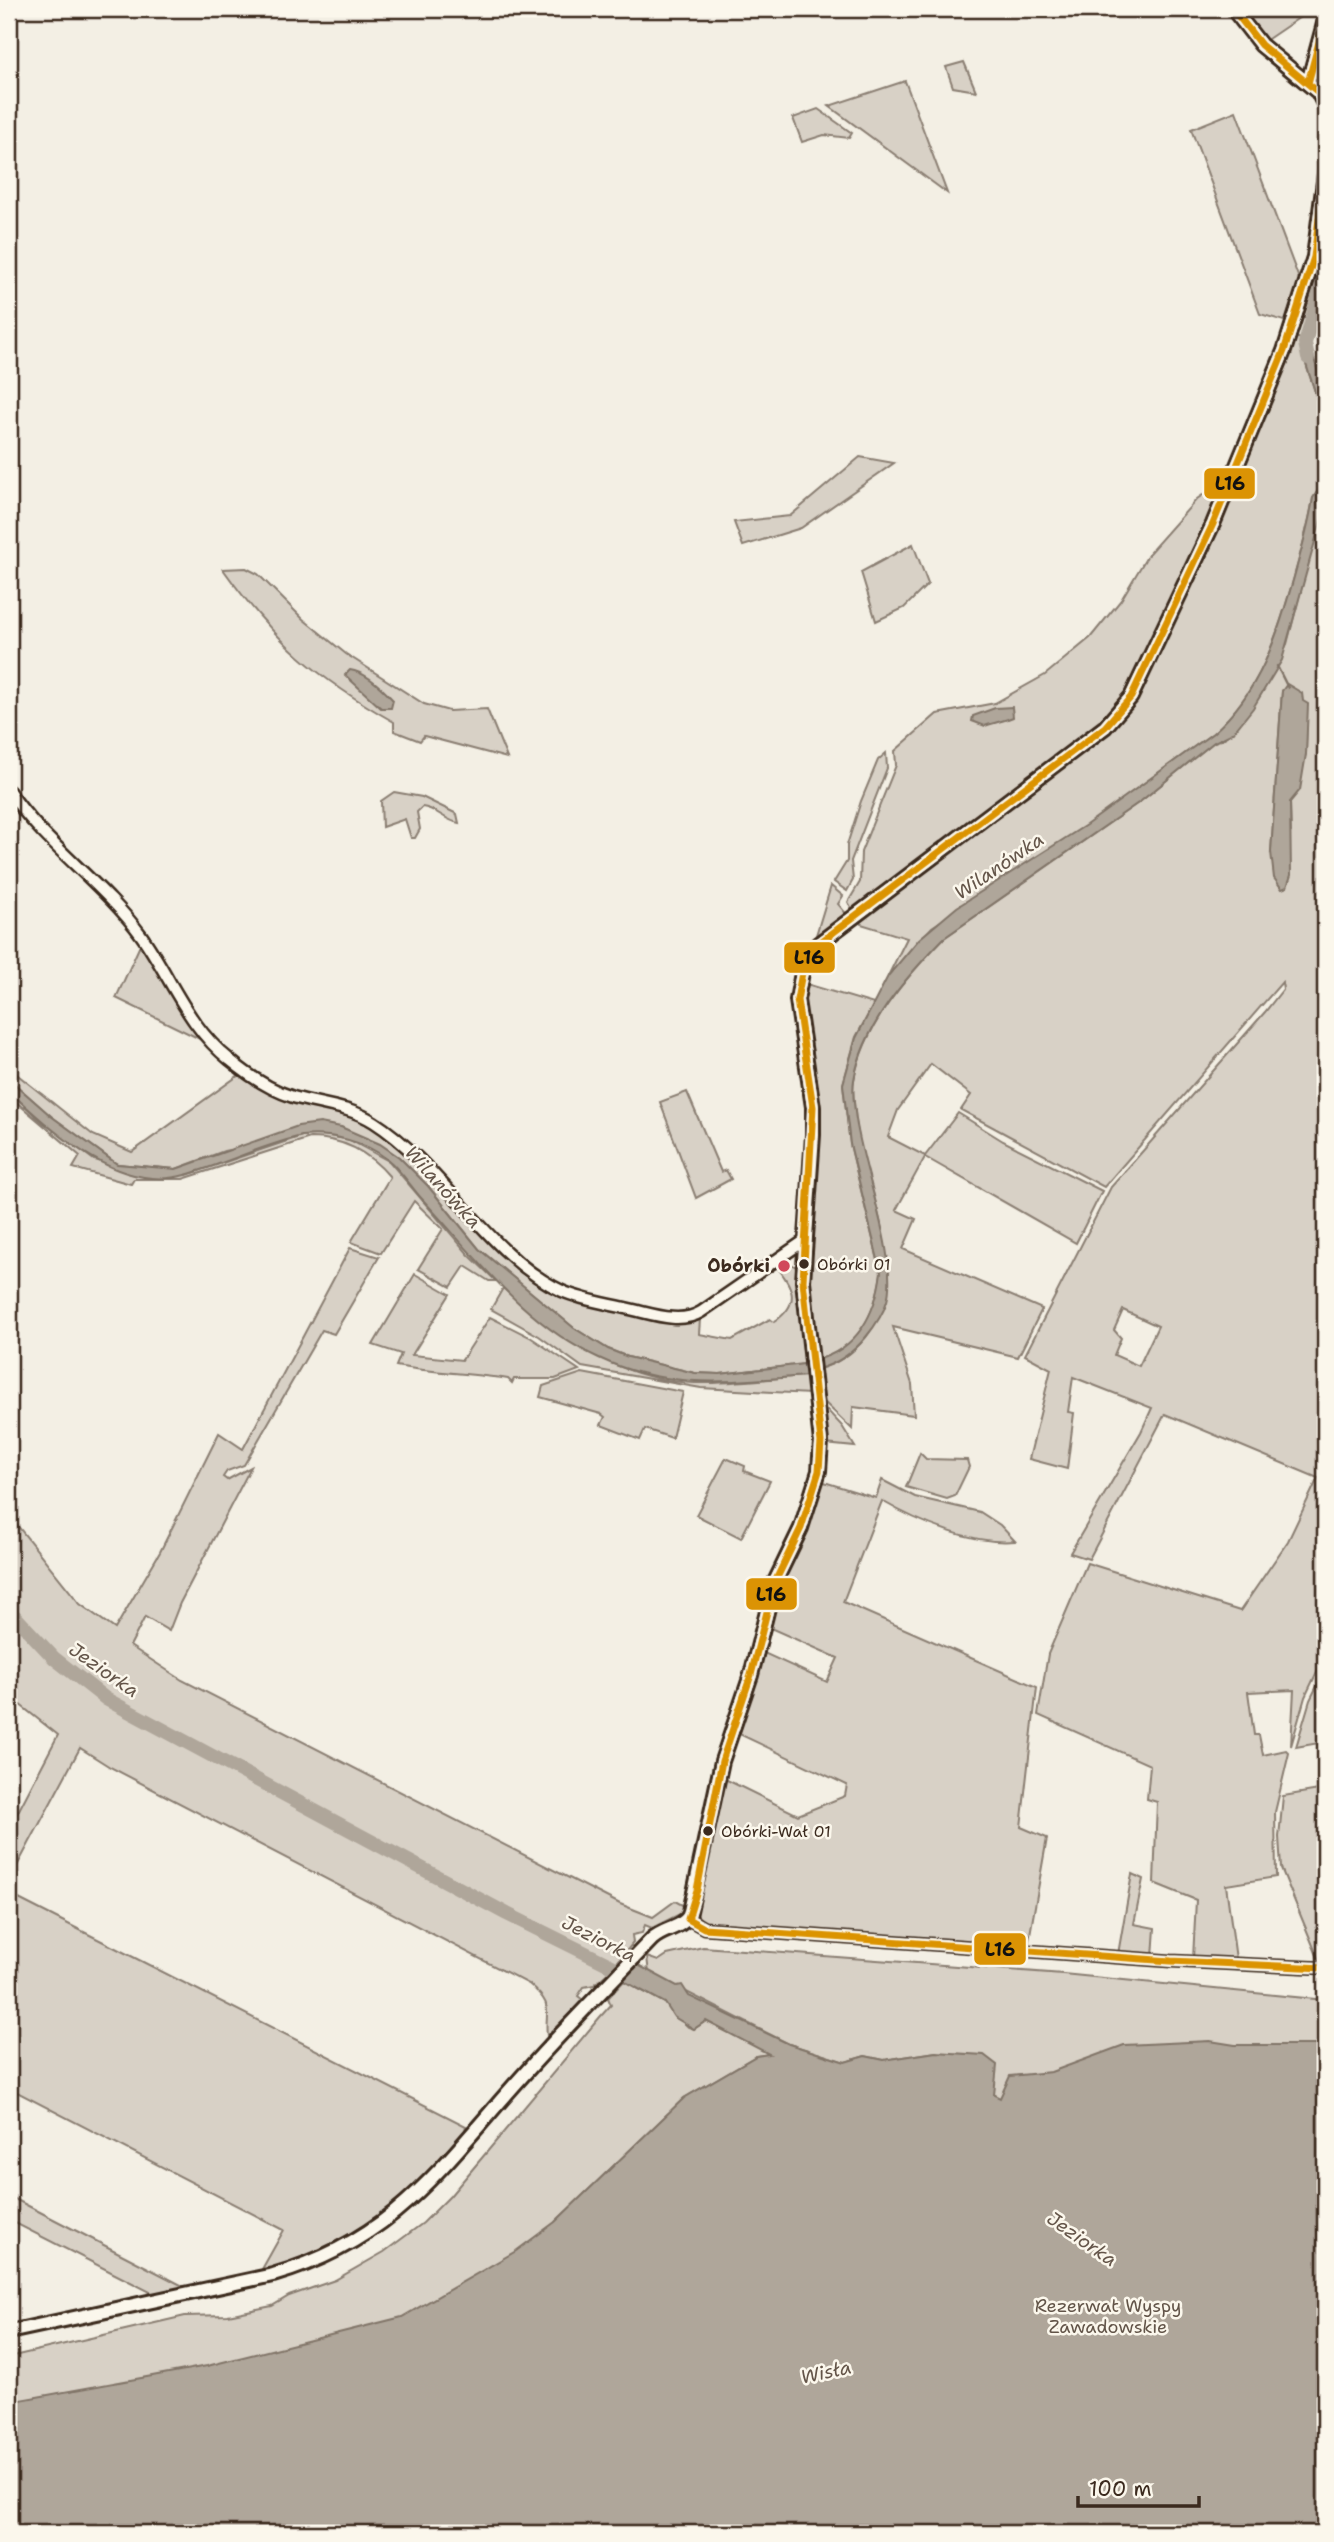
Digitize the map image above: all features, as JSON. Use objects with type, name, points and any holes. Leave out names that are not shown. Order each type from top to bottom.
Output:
[{"type":"street","points":[[1233,9],[1261,45],[1308,83],[1325,106]]},
{"type":"street","points":[[1308,83],[1325,20]]},
{"type":"street","points":[[9,2332],[273,2275],[307,2265],[359,2240],[408,2204],[659,1933],[684,1924],[688,1919],[697,1890],[722,1761],[751,1675],[774,1584],[801,1528],[819,1471],[821,1443],[803,1280],[813,1107],[797,1000],[803,967],[818,944],[1105,727],[1131,697],[1213,524],[1291,331],[1314,257],[1325,174]]},
{"type":"street","points":[[9,791],[34,827],[122,913],[142,937],[190,1018],[229,1060],[281,1092],[353,1110],[375,1122],[425,1164],[512,1255],[563,1292],[640,1311],[685,1318],[701,1312],[804,1241]]},
{"type":"street","points":[[688,1919],[704,1928],[1171,1961],[1325,1968]]},
{"type":"green space","points":[[1240,9],[1312,9],[1265,41]]},
{"type":"green space","points":[[964,62],[976,91],[953,87],[946,67]]},
{"type":"green space","points":[[905,81],[947,193],[829,106]]},
{"type":"green space","points":[[818,109],[852,133],[849,138],[824,135],[802,142],[793,118]]},
{"type":"green space","points":[[1236,111],[1302,287],[1291,323],[1260,314],[1191,129]]},
{"type":"green space","points":[[1325,208],[1325,332],[1308,328],[1309,320],[1303,317],[1319,254]]},
{"type":"green space","points":[[1293,337],[1303,339],[1305,362],[1319,408],[1319,489],[1313,498],[1305,538],[1274,641],[1244,699],[1213,733],[1086,826],[932,927],[888,976],[907,938],[861,924],[859,919],[1103,733],[1127,712],[1136,699]]},
{"type":"green space","points":[[860,457],[894,463],[801,528],[743,546],[734,522],[790,516]]},
{"type":"green space","points":[[1226,479],[1129,691],[1114,712],[854,912],[848,902],[860,882],[861,852],[896,765],[895,751],[937,714],[995,703],[1045,675],[1090,638],[1121,600],[1149,553],[1197,499]]},
{"type":"green space","points":[[1325,497],[1325,1655],[1305,1697],[1291,1746],[1294,1690],[1248,1692],[1254,1735],[1259,1735],[1263,1755],[1286,1750],[1289,1753],[1275,1812],[1276,1877],[1226,1885],[1236,1959],[1193,1959],[1196,1900],[1154,1883],[1157,1802],[1147,1799],[1150,1765],[1038,1715],[1048,1654],[1087,1563],[1240,1611],[1288,1541],[1318,1478],[1165,1414],[1089,1559],[1070,1553],[1141,1432],[1152,1408],[1073,1377],[1068,1412],[1074,1413],[1067,1469],[1029,1459],[1051,1369],[1025,1355],[1111,1187],[1265,1012],[1283,989],[1282,982],[1104,1187],[961,1110],[971,1095],[931,1064],[898,1110],[888,1137],[925,1156],[958,1113],[1003,1141],[1102,1191],[1076,1243],[925,1157],[896,1210],[916,1219],[903,1249],[1042,1309],[1018,1357],[893,1327],[912,1384],[914,1415],[853,1407],[852,1429],[820,1398],[818,1369],[844,1357],[866,1337],[880,1312],[886,1285],[886,1257],[859,1139],[853,1088],[867,1040],[888,1003],[944,938],[1141,801],[1214,742],[1224,739],[1287,644]],"holes":[[[1282,691],[1307,709],[1306,754],[1290,802],[1291,832],[1271,852]],[[1123,1310],[1158,1326],[1139,1366],[1114,1355],[1121,1338],[1114,1330]]]},
{"type":"green space","points":[[913,544],[928,584],[904,608],[876,621],[861,572]]},
{"type":"green space","points":[[246,568],[258,574],[303,619],[346,654],[424,704],[449,711],[487,709],[507,758],[424,736],[420,741],[394,731],[394,722],[320,674],[279,638],[223,569]]},
{"type":"green space","points":[[886,753],[887,768],[851,861],[853,880],[847,891],[834,882],[847,861],[847,845],[861,801],[878,760]]},
{"type":"green space","points":[[394,792],[422,797],[457,814],[459,823],[422,807],[417,812],[420,829],[415,838],[411,838],[405,819],[382,827],[381,801]]},
{"type":"green space","points":[[831,886],[843,896],[838,904],[849,917],[813,945]]},
{"type":"green space","points":[[141,943],[171,996],[206,1042],[116,998]]},
{"type":"green space","points":[[803,983],[874,1004],[856,1037],[843,1084],[850,1144],[881,1273],[875,1302],[854,1338],[831,1355],[816,1360],[808,1289],[816,1147],[801,999]]},
{"type":"green space","points":[[9,1068],[93,1135],[132,1152],[242,1073],[371,1123],[542,1282],[668,1321],[685,1323],[700,1319],[699,1334],[732,1340],[770,1319],[774,1322],[783,1315],[789,1308],[792,1294],[786,1279],[774,1263],[783,1259],[796,1267],[799,1273],[806,1358],[804,1364],[720,1374],[695,1373],[628,1357],[608,1349],[574,1328],[479,1249],[428,1186],[399,1157],[341,1127],[224,1151],[176,1169],[117,1164],[51,1116],[9,1079]]},
{"type":"green space","points":[[9,1091],[40,1120],[94,1160],[187,1175],[302,1136],[318,1134],[350,1140],[389,1161],[469,1255],[496,1281],[489,1281],[465,1266],[451,1287],[418,1269],[443,1229],[414,1201],[381,1253],[351,1242],[390,1177],[373,1160],[344,1144],[310,1138],[183,1179],[134,1179],[131,1184],[73,1168],[80,1156],[9,1096]]},
{"type":"green space","points":[[687,1092],[721,1172],[726,1170],[731,1179],[696,1198],[660,1102]]},
{"type":"green space","points":[[350,1248],[379,1257],[334,1334],[322,1330],[244,1465],[227,1471],[223,1477],[227,1480],[251,1467],[180,1603],[169,1631],[145,1617],[130,1646],[182,1680],[620,1904],[653,1917],[675,1901],[686,1907],[680,1914],[652,1928],[645,1925],[642,1933],[632,1935],[633,1943],[611,1970],[594,1985],[584,1987],[578,1996],[583,2000],[547,2036],[546,2003],[529,1984],[110,1767],[80,1748],[9,1881],[9,1829],[58,1735],[9,1696],[9,1515],[80,1604],[115,1629],[160,1552],[219,1433],[243,1449]]},
{"type":"green space","points":[[415,1274],[450,1294],[412,1355],[462,1360],[490,1317],[530,1337],[579,1370],[555,1379],[514,1379],[512,1383],[508,1379],[396,1366],[401,1354],[373,1345]]},
{"type":"green space","points":[[503,1288],[568,1339],[616,1365],[641,1374],[695,1383],[807,1376],[810,1394],[701,1388],[582,1367],[539,1336],[491,1309]]},
{"type":"green space","points":[[582,1373],[683,1392],[672,1438],[645,1429],[640,1440],[601,1425],[605,1417],[601,1414],[540,1397],[543,1386]]},
{"type":"green space","points":[[827,1410],[842,1426],[855,1447],[825,1444],[822,1413]]},
{"type":"green space","points":[[920,1453],[926,1459],[967,1460],[969,1467],[955,1496],[947,1499],[906,1487]]},
{"type":"green space","points":[[726,1458],[745,1466],[744,1471],[770,1481],[741,1538],[696,1515]]},
{"type":"green space","points":[[882,1480],[915,1497],[980,1512],[1000,1525],[1015,1541],[964,1536],[912,1517],[882,1501],[843,1602],[1037,1687],[1021,1827],[1047,1838],[1028,1946],[705,1923],[696,1914],[723,1778],[798,1815],[845,1796],[847,1785],[735,1732],[762,1652],[827,1682],[838,1658],[768,1627],[781,1575],[821,1481],[876,1498]]},
{"type":"green space","points":[[1325,1670],[1325,1742],[1296,1747],[1310,1700]]},
{"type":"green space","points":[[1325,1789],[1325,1965],[1321,1965],[1281,1868],[1279,1837],[1283,1796]]},
{"type":"green space","points":[[1132,1874],[1143,1879],[1134,1924],[1155,1928],[1153,1957],[1118,1954]]},
{"type":"green space","points":[[9,1894],[466,2126],[464,2134],[405,2199],[328,2252],[261,2271],[284,2230],[9,2088]]},
{"type":"green space","name":"Rezerwat Wyspy Zawadowskie","points":[[703,1947],[1063,1974],[1325,2000],[1325,2533],[9,2533],[9,2357],[185,2316],[228,2315],[272,2306],[289,2296],[335,2280],[384,2252],[423,2223],[450,2196],[611,2005],[608,1998],[624,1981],[665,2003],[688,2027],[694,2029],[706,2021],[771,2054],[756,2056],[684,2098],[555,2222],[936,2052],[884,2060],[865,2056],[845,2062],[789,2044],[649,1973],[647,1957],[658,1961],[667,1955]]},
{"type":"green space","points":[[9,2196],[185,2287],[156,2295],[9,2220]]},
{"type":"water","points":[[1303,339],[1309,341],[1325,397],[1324,509],[1282,660],[1253,708],[1233,733],[1214,742],[1141,801],[944,938],[888,1003],[859,1060],[853,1088],[858,1133],[888,1260],[887,1301],[876,1324],[856,1348],[838,1361],[818,1369],[816,1360],[843,1347],[862,1327],[875,1302],[881,1272],[850,1144],[843,1084],[856,1038],[888,976],[919,939],[957,907],[1086,825],[1213,733],[1244,699],[1274,641],[1294,577],[1313,498],[1319,489],[1320,419],[1305,362]]},
{"type":"water","points":[[350,670],[368,677],[379,686],[393,700],[391,708],[381,708],[345,675]]},
{"type":"water","points":[[1287,684],[1302,693],[1303,701],[1308,704],[1306,754],[1300,790],[1290,802],[1291,875],[1287,887],[1282,889],[1274,878],[1271,852],[1282,691]]},
{"type":"water","points":[[1012,707],[1013,717],[985,726],[972,721],[973,716],[995,708]]},
{"type":"water","points":[[9,1079],[51,1116],[117,1164],[176,1169],[298,1126],[320,1123],[341,1127],[380,1144],[399,1157],[428,1186],[479,1249],[574,1328],[608,1349],[628,1357],[695,1373],[720,1374],[804,1364],[807,1376],[727,1381],[676,1380],[625,1368],[572,1344],[503,1288],[392,1163],[358,1143],[336,1137],[302,1136],[185,1175],[160,1179],[136,1176],[112,1168],[67,1141],[9,1091]]},
{"type":"water","name":"Rezerwat Wyspy Zawadowskie","points":[[638,1965],[677,1986],[682,1985],[689,1996],[789,2044],[845,2062],[865,2056],[884,2060],[936,2052],[984,2055],[997,2065],[994,2095],[1000,2098],[1010,2076],[1051,2072],[1124,2045],[1210,2041],[1235,2045],[1325,2045],[1325,2533],[9,2533],[9,2402],[207,2366],[402,2317],[516,2251],[555,2222],[684,2098],[756,2056],[769,2054],[706,2021],[694,2029],[674,2017],[665,2003],[624,1981]]},
{"type":"waterway","name":"Wilanówka","points":[[1308,358],[1305,343],[1325,274]]},
{"type":"waterway","points":[[1277,666],[1288,688]]},
{"type":"waterway","name":"Jeziorka","points":[[9,1610],[54,1658],[106,1699],[507,1914],[632,1976]]},
{"type":"transit line","name":"L16","points":[[1233,9],[1261,45],[1318,92],[1325,106]]},
{"type":"transit line","name":"L16","points":[[1308,83],[1325,20]]},
{"type":"transit line","name":"L16","points":[[1325,174],[1314,257],[1284,351],[1213,524],[1131,697],[1105,727],[818,944],[803,967],[797,1000],[813,1107],[803,1281],[821,1442],[819,1471],[801,1528],[774,1584],[751,1675],[722,1761],[697,1890],[688,1919],[704,1928],[1171,1961],[1325,1968]]},
{"type":"place","name":"Obórki 01","points":[[804,1264]]},
{"type":"place","name":"Obórki","points":[[784,1266]]},
{"type":"place","name":"Obórki-Wał 01","points":[[708,1831]]},
{"type":"water label","name":"Wisła","points":[[826,2372]]}]
